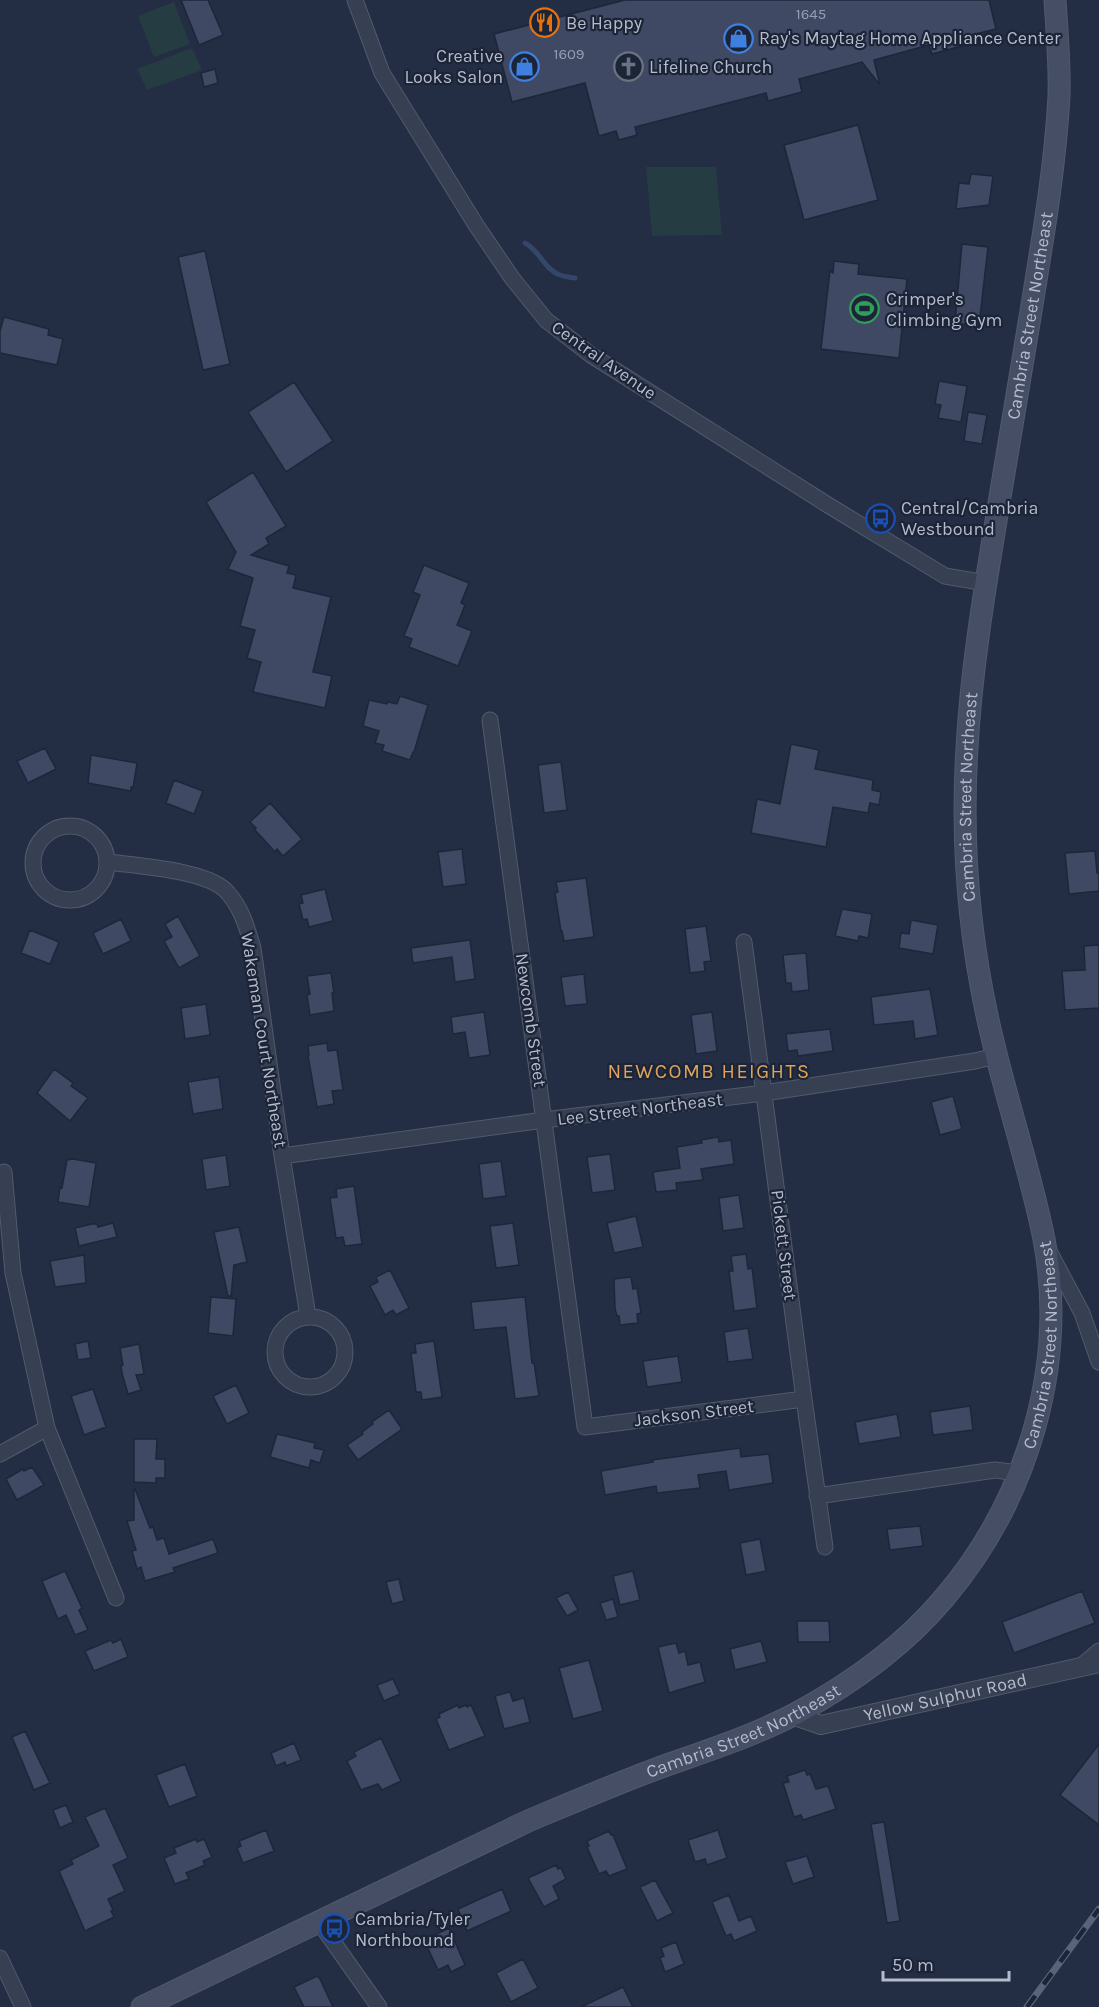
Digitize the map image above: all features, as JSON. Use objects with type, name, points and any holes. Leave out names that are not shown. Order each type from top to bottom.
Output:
[{"type":"main road","name":"Cambria Street Northeast","points":[[142,2007],[548,1812],[792,1715],[870,1667],[916,1627],[944,1599],[984,1543],[1005,1506],[1036,1425],[1047,1369],[1050,1303],[1044,1242],[996,1056],[976,955],[966,872],[965,835],[970,695],[1054,164],[1059,93],[1055,0]]},
{"type":"street","name":"Central Avenue","points":[[355,0],[382,73],[488,243],[512,279],[546,320],[601,361],[934,570],[945,576],[986,583]]},
{"type":"street","name":"Newcomb Street","points":[[490,720],[585,1427]]},
{"type":"street","points":[[73,825],[86,829],[97,837],[105,849],[108,862],[105,877],[97,889],[85,898],[70,901],[52,896],[39,884],[33,866],[36,848],[47,833],[59,826],[73,825]]},
{"type":"street","name":"Wakeman Court Northeast","points":[[108,862],[168,869],[200,876],[227,890],[243,915],[253,948],[282,1156],[308,1316]]},
{"type":"street","name":"Pickett Street","points":[[744,942],[825,1547]]},
{"type":"street","name":"Lee Street Northeast","points":[[282,1156],[764,1093],[996,1056]]},
{"type":"street","points":[[4,1172],[13,1273],[47,1428],[116,1598]]},
{"type":"street","points":[[1044,1242],[1082,1313],[1099,1362]]},
{"type":"street","points":[[308,1316],[322,1318],[334,1325],[343,1337],[346,1354],[342,1371],[332,1381],[320,1387],[306,1388],[293,1384],[282,1375],[276,1362],[275,1346],[281,1331],[293,1321],[308,1316]]},
{"type":"street","name":"Jackson Street","points":[[585,1427],[804,1399]]},
{"type":"street","points":[[0,1454],[47,1428]]},
{"type":"street","points":[[817,1496],[995,1470],[1019,1473]]},
{"type":"street","points":[[1079,1668],[1099,1651]]},
{"type":"street","name":"Yellow Sulphur Road","points":[[792,1715],[821,1725],[1099,1663]]},
{"type":"street","points":[[319,1922],[379,2007]]},
{"type":"street","points":[[0,1958],[23,2007]]},
{"type":"shaded area","points":[[174,2],[190,44],[154,57],[138,16]]},
{"type":"shaded area","points":[[192,48],[202,70],[147,90],[137,69]]},
{"type":"shaded area","points":[[646,167],[716,167],[722,235],[652,236]]},
{"type":"building","points":[[181,0],[208,0],[223,35],[199,45]]},
{"type":"building","points":[[625,0],[989,0],[996,29],[967,36],[969,44],[932,54],[929,45],[874,60],[880,85],[862,62],[799,79],[802,92],[768,101],[766,93],[635,127],[637,135],[619,140],[616,131],[599,136],[585,83],[512,102],[494,34]]},
{"type":"building","points":[[215,69],[218,83],[204,87],[201,73]]},
{"type":"building","points":[[858,125],[878,200],[804,220],[784,145]]},
{"type":"building","points":[[971,174],[993,176],[989,205],[956,209],[959,183],[969,184]]},
{"type":"building","points":[[962,244],[988,247],[979,326],[955,323]]},
{"type":"building","points":[[205,251],[230,364],[203,370],[178,257]]},
{"type":"building","points":[[834,261],[859,264],[858,274],[907,279],[899,358],[821,349],[830,271],[833,273]]},
{"type":"building","points":[[4,317],[49,329],[48,335],[63,339],[57,365],[0,353],[0,331]]},
{"type":"building","points":[[939,381],[967,386],[961,422],[938,418],[941,405],[935,404]]},
{"type":"building","points":[[294,382],[333,441],[286,472],[248,412]]},
{"type":"building","points":[[968,412],[987,415],[982,444],[964,441]]},
{"type":"building","points":[[253,472],[286,526],[266,538],[269,544],[251,555],[289,566],[287,573],[296,575],[293,588],[331,597],[313,672],[332,676],[325,708],[253,692],[261,662],[247,658],[255,630],[240,626],[253,578],[228,569],[236,552],[206,502]]},
{"type":"building","points":[[424,565],[469,583],[461,603],[465,605],[457,625],[472,631],[458,666],[409,647],[412,639],[404,636],[420,595],[413,592]]},
{"type":"building","points":[[400,696],[428,705],[410,760],[382,751],[384,745],[375,743],[379,731],[363,726],[369,700],[397,704]]},
{"type":"building","points":[[791,744],[819,750],[815,769],[873,780],[872,790],[881,792],[879,805],[870,803],[868,813],[833,807],[826,847],[751,833],[757,799],[780,804]]},
{"type":"building","points":[[45,748],[56,769],[28,783],[17,761]]},
{"type":"building","points":[[91,755],[137,763],[131,791],[88,783]]},
{"type":"building","points":[[561,762],[567,810],[544,813],[538,765]]},
{"type":"building","points":[[174,780],[203,791],[194,814],[166,803]]},
{"type":"building","points":[[270,803],[302,839],[283,856],[277,849],[275,852],[250,822]]},
{"type":"building","points":[[462,849],[466,884],[443,887],[438,852]]},
{"type":"building","points":[[1095,851],[1099,891],[1069,894],[1065,853]]},
{"type":"building","points":[[586,878],[594,937],[564,941],[555,893],[558,892],[556,882]]},
{"type":"building","points":[[325,889],[333,921],[309,927],[307,919],[303,920],[299,904],[303,903],[301,895]]},
{"type":"building","points":[[842,909],[872,914],[868,938],[859,936],[858,941],[835,936]]},
{"type":"building","points":[[178,916],[200,956],[179,968],[164,941],[172,937],[165,924]]},
{"type":"building","points":[[121,919],[131,941],[103,954],[93,933]]},
{"type":"building","points":[[911,920],[938,925],[933,954],[899,948],[901,933],[909,934]]},
{"type":"building","points":[[706,926],[711,961],[704,962],[705,971],[690,973],[685,929]]},
{"type":"building","points":[[30,930],[59,942],[50,964],[21,953]]},
{"type":"building","points":[[470,940],[475,979],[455,982],[452,957],[413,963],[411,948]]},
{"type":"building","points":[[1099,945],[1099,1008],[1065,1010],[1062,971],[1085,970],[1084,946]]},
{"type":"building","points":[[806,953],[809,990],[792,992],[791,983],[786,983],[783,955]]},
{"type":"building","points":[[331,973],[334,1011],[310,1015],[307,976]]},
{"type":"building","points":[[584,974],[587,1004],[565,1006],[561,977]]},
{"type":"building","points":[[930,989],[938,1035],[915,1039],[913,1021],[874,1025],[871,997]]},
{"type":"building","points":[[206,1004],[210,1035],[185,1039],[181,1008]]},
{"type":"building","points":[[484,1012],[490,1055],[469,1058],[465,1032],[453,1034],[451,1017]]},
{"type":"building","points":[[712,1012],[717,1051],[696,1054],[691,1015]]},
{"type":"building","points":[[830,1029],[833,1051],[798,1056],[797,1050],[788,1051],[786,1034]]},
{"type":"building","points":[[327,1043],[328,1051],[337,1050],[343,1090],[332,1091],[334,1104],[317,1107],[308,1046]]},
{"type":"building","points":[[54,1069],[73,1083],[71,1086],[88,1098],[70,1121],[37,1093]]},
{"type":"building","points":[[219,1077],[223,1109],[193,1114],[188,1082]]},
{"type":"building","points":[[953,1096],[962,1129],[940,1135],[931,1102]]},
{"type":"building","points":[[718,1137],[719,1142],[731,1140],[734,1164],[701,1169],[703,1180],[676,1183],[677,1190],[656,1192],[653,1172],[680,1168],[677,1147],[702,1143],[701,1140]]},
{"type":"building","points":[[610,1154],[615,1190],[592,1193],[587,1157]]},
{"type":"building","points":[[226,1155],[230,1186],[206,1190],[202,1159]]},
{"type":"building","points":[[67,1160],[96,1163],[89,1207],[58,1202]]},
{"type":"building","points":[[501,1161],[506,1196],[483,1199],[479,1164]]},
{"type":"building","points":[[354,1186],[362,1244],[345,1246],[343,1237],[336,1238],[330,1198],[337,1197],[336,1189]]},
{"type":"building","points":[[739,1195],[744,1228],[723,1231],[719,1198]]},
{"type":"building","points":[[636,1216],[643,1247],[614,1253],[607,1223]]},
{"type":"building","points":[[113,1223],[117,1237],[79,1246],[75,1228],[92,1224],[97,1224],[98,1227]]},
{"type":"building","points":[[513,1223],[519,1265],[496,1268],[490,1226]]},
{"type":"building","points":[[239,1227],[247,1262],[234,1265],[231,1296],[228,1296],[214,1232]]},
{"type":"building","points":[[746,1254],[748,1269],[752,1268],[757,1308],[734,1311],[729,1271],[733,1271],[731,1256]]},
{"type":"building","points":[[84,1255],[86,1283],[55,1287],[50,1261]]},
{"type":"building","points":[[390,1270],[409,1308],[396,1315],[393,1310],[385,1315],[370,1286],[378,1282],[376,1277]]},
{"type":"building","points":[[631,1277],[633,1289],[637,1288],[641,1313],[637,1314],[638,1323],[620,1325],[615,1309],[614,1279]]},
{"type":"building","points":[[211,1297],[236,1299],[233,1336],[208,1333]]},
{"type":"building","points":[[525,1297],[532,1363],[534,1363],[539,1396],[515,1399],[506,1327],[474,1330],[471,1302]]},
{"type":"building","points":[[748,1328],[753,1359],[728,1362],[724,1332]]},
{"type":"building","points":[[88,1341],[91,1358],[78,1360],[75,1344]]},
{"type":"building","points":[[434,1341],[442,1397],[422,1400],[421,1392],[416,1392],[411,1353],[416,1353],[415,1344]]},
{"type":"building","points":[[139,1344],[144,1374],[136,1375],[141,1390],[128,1394],[122,1373],[120,1348]]},
{"type":"building","points":[[678,1356],[682,1382],[647,1387],[643,1361]]},
{"type":"building","points":[[236,1385],[249,1413],[227,1424],[213,1396]]},
{"type":"building","points":[[93,1389],[106,1427],[84,1435],[71,1396]]},
{"type":"building","points":[[970,1406],[973,1430],[933,1435],[930,1412]]},
{"type":"building","points":[[389,1410],[402,1429],[358,1460],[347,1445]]},
{"type":"building","points":[[897,1414],[901,1437],[859,1444],[855,1422]]},
{"type":"building","points":[[277,1434],[315,1443],[314,1448],[324,1450],[320,1463],[311,1460],[309,1468],[270,1457]]},
{"type":"building","points":[[134,1439],[157,1439],[156,1459],[165,1459],[165,1478],[156,1478],[156,1483],[134,1482]]},
{"type":"building","points":[[740,1448],[741,1457],[769,1454],[773,1483],[729,1490],[726,1471],[698,1475],[700,1488],[657,1493],[656,1486],[605,1495],[601,1471],[653,1462],[652,1460]]},
{"type":"building","points":[[32,1467],[44,1485],[17,1500],[6,1479],[23,1469],[24,1471]]},
{"type":"building","points":[[134,1489],[150,1528],[153,1527],[157,1540],[164,1538],[169,1554],[213,1539],[218,1553],[173,1568],[175,1572],[145,1581],[141,1567],[137,1569],[132,1551],[136,1550],[127,1521],[134,1520]]},
{"type":"building","points":[[920,1526],[923,1546],[890,1550],[887,1529]]},
{"type":"building","points":[[760,1539],[766,1571],[746,1575],[740,1543]]},
{"type":"building","points":[[65,1571],[82,1608],[79,1610],[88,1630],[75,1635],[66,1615],[58,1619],[42,1581]]},
{"type":"building","points":[[633,1571],[640,1600],[620,1605],[613,1576]]},
{"type":"building","points":[[399,1579],[404,1601],[392,1604],[386,1582]]},
{"type":"building","points":[[1082,1591],[1095,1623],[1014,1653],[1002,1622]]},
{"type":"building","points":[[568,1592],[578,1610],[567,1616],[556,1598]]},
{"type":"building","points":[[613,1599],[618,1617],[606,1620],[600,1603]]},
{"type":"building","points":[[797,1621],[829,1621],[830,1642],[798,1642]]},
{"type":"building","points":[[121,1639],[128,1657],[94,1671],[85,1651],[111,1640],[113,1643]]},
{"type":"building","points":[[761,1641],[767,1662],[735,1670],[730,1649]]},
{"type":"building","points":[[676,1643],[679,1653],[685,1651],[688,1665],[700,1662],[705,1682],[669,1693],[658,1647]]},
{"type":"building","points":[[589,1660],[603,1711],[573,1719],[559,1668]]},
{"type":"building","points":[[393,1679],[400,1694],[384,1701],[377,1685]]},
{"type":"building","points":[[510,1692],[513,1701],[524,1698],[530,1722],[504,1729],[495,1696]]},
{"type":"building","points":[[458,1705],[459,1708],[471,1705],[485,1736],[449,1750],[436,1719],[440,1717],[439,1714]]},
{"type":"building","points":[[25,1731],[50,1783],[34,1790],[12,1737]]},
{"type":"building","points":[[381,1738],[401,1781],[382,1790],[378,1784],[361,1790],[347,1761],[356,1756],[354,1752]]},
{"type":"building","points":[[294,1743],[301,1760],[286,1766],[285,1762],[276,1766],[271,1753]]},
{"type":"building","points":[[1099,1744],[1099,1825],[1060,1795]]},
{"type":"building","points":[[185,1764],[197,1796],[169,1807],[156,1775]]},
{"type":"building","points":[[805,1770],[807,1775],[810,1774],[816,1789],[828,1786],[836,1809],[803,1820],[801,1815],[794,1817],[783,1783],[789,1782],[787,1776]]},
{"type":"building","points":[[66,1805],[73,1822],[60,1828],[53,1810]]},
{"type":"building","points":[[105,1808],[128,1858],[113,1865],[125,1891],[108,1899],[114,1917],[85,1931],[59,1871],[73,1864],[71,1860],[99,1846],[85,1817]]},
{"type":"building","points":[[884,1822],[900,1921],[887,1923],[871,1824]]},
{"type":"building","points":[[266,1830],[274,1851],[243,1863],[237,1848],[241,1846],[239,1841]]},
{"type":"building","points":[[718,1830],[727,1858],[707,1865],[705,1859],[695,1862],[688,1840]]},
{"type":"building","points":[[609,1831],[613,1835],[627,1869],[609,1876],[606,1871],[599,1874],[587,1847],[589,1846],[587,1841]]},
{"type":"building","points":[[196,1839],[197,1842],[204,1839],[212,1857],[203,1861],[205,1865],[186,1873],[189,1879],[175,1884],[164,1858],[176,1853],[174,1848]]},
{"type":"building","points":[[807,1856],[814,1877],[793,1884],[785,1862]]},
{"type":"building","points":[[556,1865],[558,1869],[561,1868],[566,1879],[553,1886],[559,1899],[544,1907],[528,1878]]},
{"type":"building","points":[[655,1880],[673,1913],[657,1921],[640,1887]]},
{"type":"building","points":[[502,1889],[511,1911],[467,1931],[458,1909]]},
{"type":"building","points":[[729,1895],[739,1921],[751,1916],[757,1931],[734,1941],[731,1934],[726,1936],[712,1902]]},
{"type":"building","points":[[449,1928],[465,1965],[451,1972],[448,1965],[438,1970],[424,1940]]},
{"type":"building","points":[[676,1942],[684,1964],[665,1972],[660,1958],[664,1956],[661,1948]]},
{"type":"building","points":[[523,1959],[538,1988],[511,2002],[496,1973]]},
{"type":"building","points":[[317,1976],[333,2007],[304,2007],[294,1987]]},
{"type":"building","points":[[623,1987],[633,2007],[581,2007]]},
{"type":"waterway","points":[[525,243],[555,272],[562,276],[575,278]]},
{"type":"railway","points":[[1027,2007],[1099,1909]]},
{"type":"place","name":"Be Happy","points":[[545,23]]},
{"type":"place","name":"Ray's Maytag Home Appliance Center","points":[[738,38]]},
{"type":"place","name":"Creative Looks Salon","points":[[524,66]]},
{"type":"place","name":"Lifeline Church","points":[[628,67]]},
{"type":"place","name":"Crimper's Climbing Gym","points":[[865,309]]},
{"type":"place","name":"Central/Cambria Westbound","points":[[880,518]]},
{"type":"place","name":"Cambria/Tyler Northbound","points":[[334,1929]]},
{"type":"district","name":"NEWCOMB HEIGHTS","points":[[709,1071]]}]
